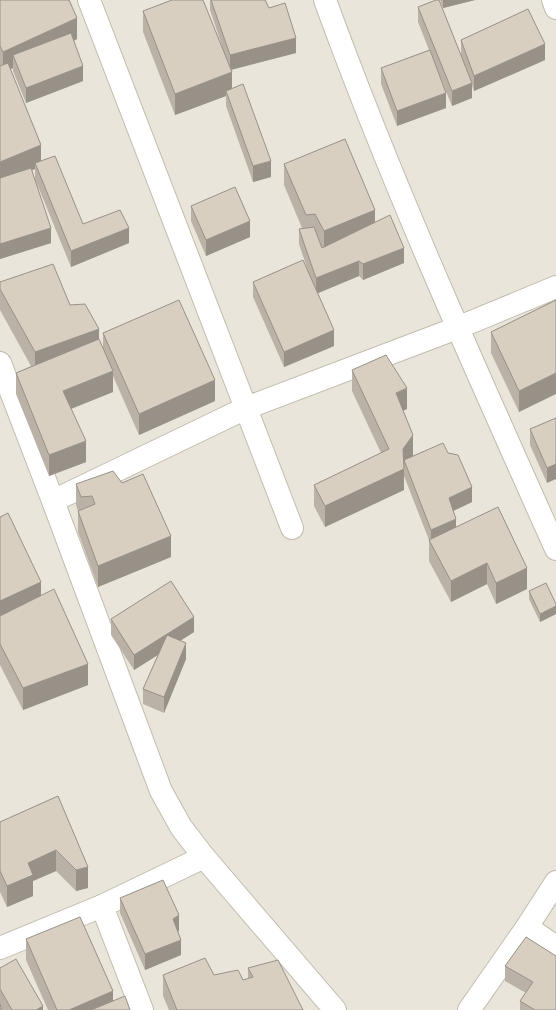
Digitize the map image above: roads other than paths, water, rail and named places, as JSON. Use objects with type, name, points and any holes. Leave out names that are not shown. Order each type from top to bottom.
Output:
[{"type":"street","points":[[90,0],[292,528]]},
{"type":"street","points":[[325,0],[358,90],[457,328],[556,549]]},
{"type":"street","points":[[553,0],[556,8]]},
{"type":"street","points":[[53,501],[246,408],[457,328],[556,286]]},
{"type":"street","points":[[0,363],[161,791],[181,827],[204,857],[335,1010]]},
{"type":"street","points":[[0,948],[102,906],[204,857]]},
{"type":"street","points":[[469,1010],[527,927],[556,882]]},
{"type":"street","points":[[102,906],[142,1010]]},
{"type":"street","points":[[527,927],[556,946]]}]
